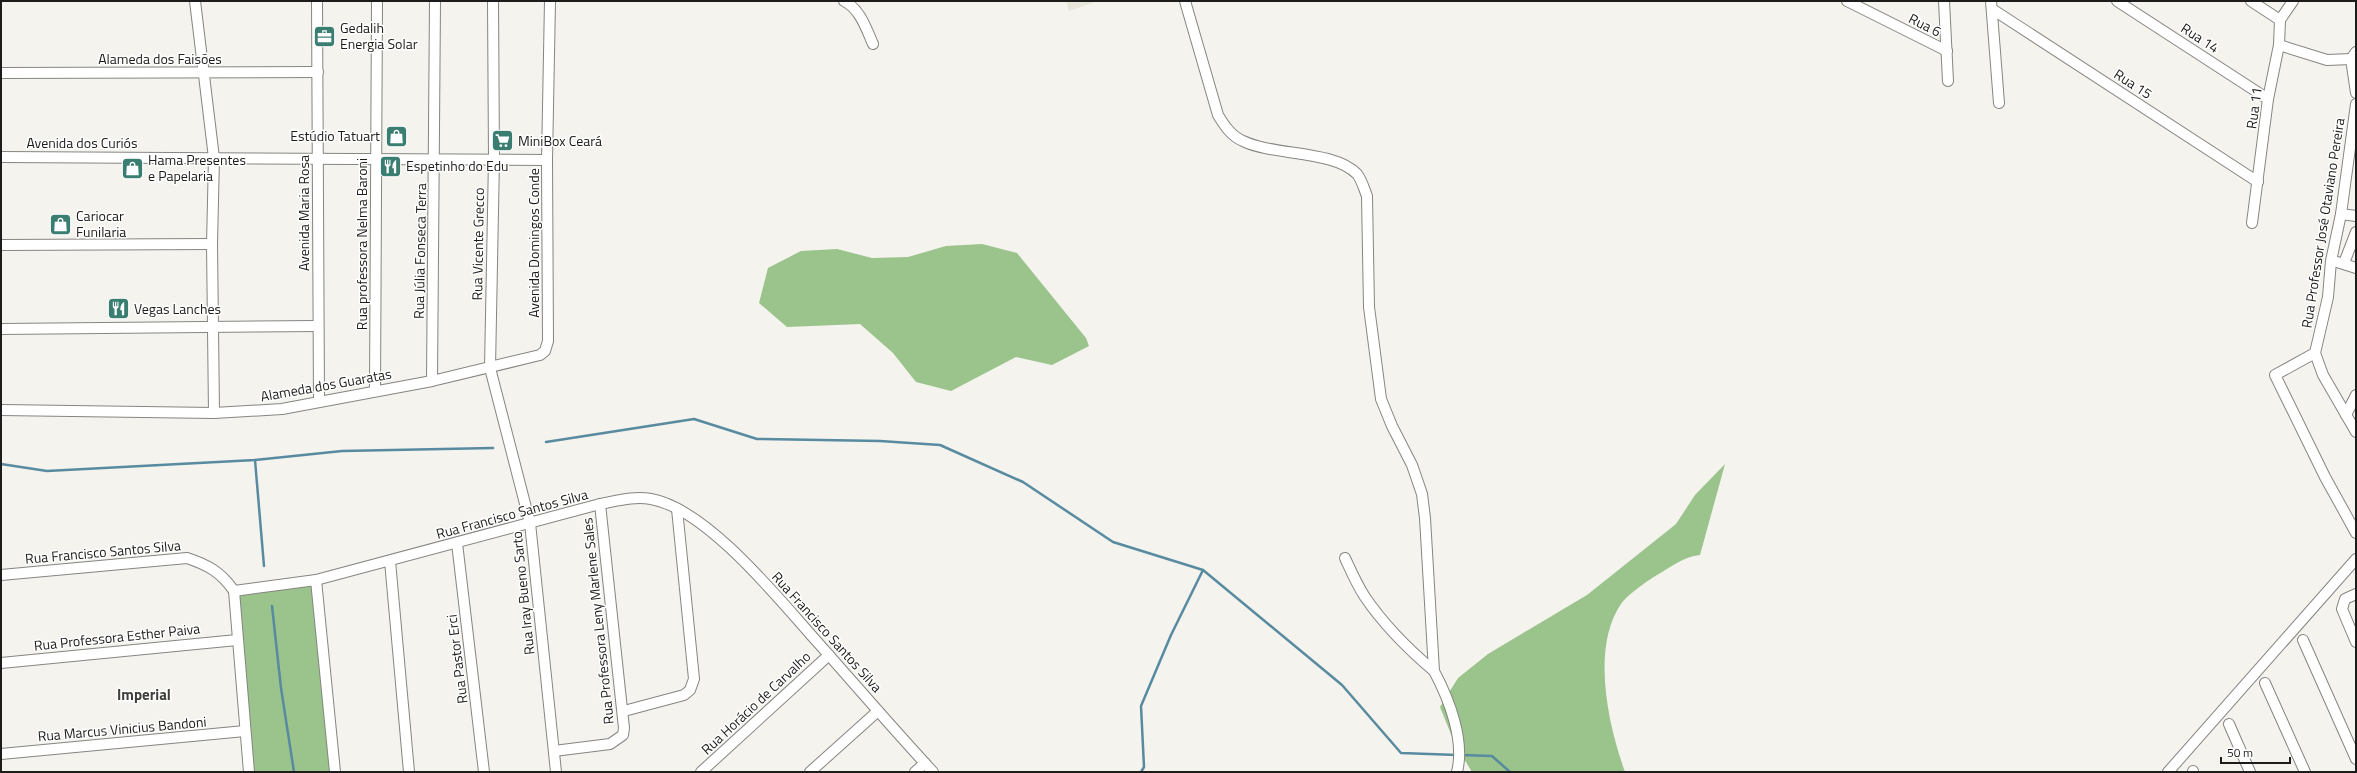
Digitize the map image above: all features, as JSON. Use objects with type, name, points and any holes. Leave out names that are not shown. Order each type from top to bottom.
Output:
[{"type":"street","points":[[195,1],[214,158],[212,244],[214,414]]},
{"type":"street","name":"Avenida Maria Rosa","points":[[318,1],[319,401]]},
{"type":"street","name":"Rua professora Nelma Baroni","points":[[375,390],[377,1]]},
{"type":"street","name":"Rua Júlia Fonseca Terra","points":[[432,381],[435,160],[435,1]]},
{"type":"street","name":"Rua Vicente Grecco","points":[[490,368],[494,159],[493,1]]},
{"type":"street","name":"Avenida Domingos Conde","points":[[548,342],[547,160],[550,1]]},
{"type":"street","points":[[844,1],[851,4],[859,14],[873,44]]},
{"type":"street","points":[[1185,1],[1213,102],[1218,115],[1228,130],[1242,141],[1262,148],[1323,158],[1350,168],[1362,183],[1367,196],[1369,307],[1381,399],[1392,426],[1412,465],[1422,494],[1425,518],[1434,671]]},
{"type":"street","name":"Rua 6","points":[[1847,1],[1947,51]]},
{"type":"street","points":[[1944,1],[1948,81]]},
{"type":"street","name":"Rua 14","points":[[2117,1],[2268,99]]},
{"type":"street","points":[[2251,1],[2280,20],[2293,1]]},
{"type":"street","points":[[1992,5],[1999,103]]},
{"type":"street","name":"Rua 15","points":[[1992,5],[2258,182]]},
{"type":"street","name":"Rua 11","points":[[2252,223],[2268,99],[2279,45],[2280,20]]},
{"type":"street","points":[[2279,45],[2327,60],[2354,56],[2356,93]]},
{"type":"street","name":"Alameda dos Faisões","points":[[1,73],[204,74],[318,72]]},
{"type":"street","name":"Rua Professor José Otaviano Pereira","points":[[2315,353],[2328,297],[2332,261],[2341,214],[2356,104]]},
{"type":"street","name":"Avenida dos Curiós","points":[[1,157],[547,160]]},
{"type":"street","points":[[2341,214],[2356,216]]},
{"type":"street","points":[[2344,263],[2356,232]]},
{"type":"street","points":[[1,245],[212,244]]},
{"type":"street","points":[[2332,261],[2344,263],[2356,268]]},
{"type":"street","points":[[1,329],[318,326]]},
{"type":"street","name":"Alameda dos Guaratas","points":[[1,410],[214,414],[282,409],[375,390],[432,381],[490,368],[540,355],[545,351],[548,342]]},
{"type":"street","points":[[2356,432],[2323,375],[2315,353],[2275,375],[2325,477],[2356,532]]},
{"type":"street","name":"Rua Iray Bueno Sarto","points":[[490,368],[530,523],[556,772]]},
{"type":"street","points":[[2346,415],[2356,395]]},
{"type":"street","name":"Rua Francisco Santos Silva","points":[[1,575],[187,558],[208,564],[224,576],[234,591],[316,580],[600,504],[627,498],[652,499],[677,509],[699,523],[726,545],[765,584],[933,772]]},
{"type":"street","name":"Rua Professora Leny Marlene Sales","points":[[554,751],[610,744],[618,740],[623,735],[624,711],[600,504]]},
{"type":"street","points":[[624,711],[684,695],[690,690],[694,679],[677,509]]},
{"type":"street","name":"Rua Pastor Erci","points":[[457,543],[484,772]]},
{"type":"street","points":[[1345,558],[1364,596],[1409,650],[1434,671],[1444,689],[1456,731],[1459,762],[1457,772]]},
{"type":"street","points":[[2168,772],[2356,559]]},
{"type":"street","points":[[390,561],[409,772]]},
{"type":"street","points":[[316,580],[335,772]]},
{"type":"street","points":[[234,591],[249,772]]},
{"type":"street","points":[[2356,594],[2345,599],[2342,609],[2356,642]]},
{"type":"street","name":"Rua Professora Esther Paiva","points":[[1,663],[237,640]]},
{"type":"street","points":[[2303,640],[2355,753]]},
{"type":"street","name":"Rua Horácio de Carvalho","points":[[701,772],[829,655]]},
{"type":"street","points":[[2265,683],[2305,772]]},
{"type":"street","points":[[810,772],[878,710]]},
{"type":"street","points":[[2229,724],[2250,772]]},
{"type":"street","name":"Rua Marcus Vinicius Bandoni","points":[[1,754],[245,731]]},
{"type":"street","points":[[915,772],[925,763]]},
{"type":"shaded area","points":[[1066,1],[1098,1],[1069,11]]},
{"type":"green space","points":[[982,244],[1017,253],[1086,338],[1089,346],[1052,365],[1016,357],[951,391],[916,382],[893,353],[860,324],[787,327],[759,303],[768,268],[801,251],[837,249],[872,258],[908,257],[946,246]]},
{"type":"green space","points":[[1725,464],[1700,555],[1677,563],[1638,588],[1621,604],[1612,622],[1607,642],[1605,687],[1613,732],[1625,772],[1472,772],[1455,744],[1440,707],[1458,678],[1488,654],[1587,595],[1676,524],[1695,495]]},
{"type":"green space","points":[[314,584],[331,772],[252,772],[238,594]]},
{"type":"waterway","points":[[546,442],[694,419],[757,439],[880,441],[940,445],[1023,482],[1113,542],[1203,570],[1342,685],[1401,753],[1457,755]]},
{"type":"waterway","points":[[1,464],[47,471],[255,460],[342,451],[493,448]]},
{"type":"waterway","points":[[255,460],[264,566]]},
{"type":"waterway","points":[[1141,772],[1144,767],[1141,706],[1171,635],[1203,570]]},
{"type":"waterway","points":[[272,606],[281,688],[294,772]]},
{"type":"waterway","points":[[1462,755],[1492,756],[1510,772]]},
{"type":"place","name":"Gedalih Energia Solar","points":[[325,36]]},
{"type":"place","name":"Estúdio Tatuart","points":[[396,136]]},
{"type":"place","name":"MiniBox Ceará","points":[[503,141]]},
{"type":"place","name":"Espetinho do Edu","points":[[391,166]]},
{"type":"place","name":"Hama Presentes e Papelaria","points":[[132,168]]},
{"type":"place","name":"Cariocar Funilaria","points":[[61,224]]},
{"type":"place","name":"Vegas Lanches","points":[[119,309]]},
{"type":"district","name":"Imperial","points":[[144,695]]}]
